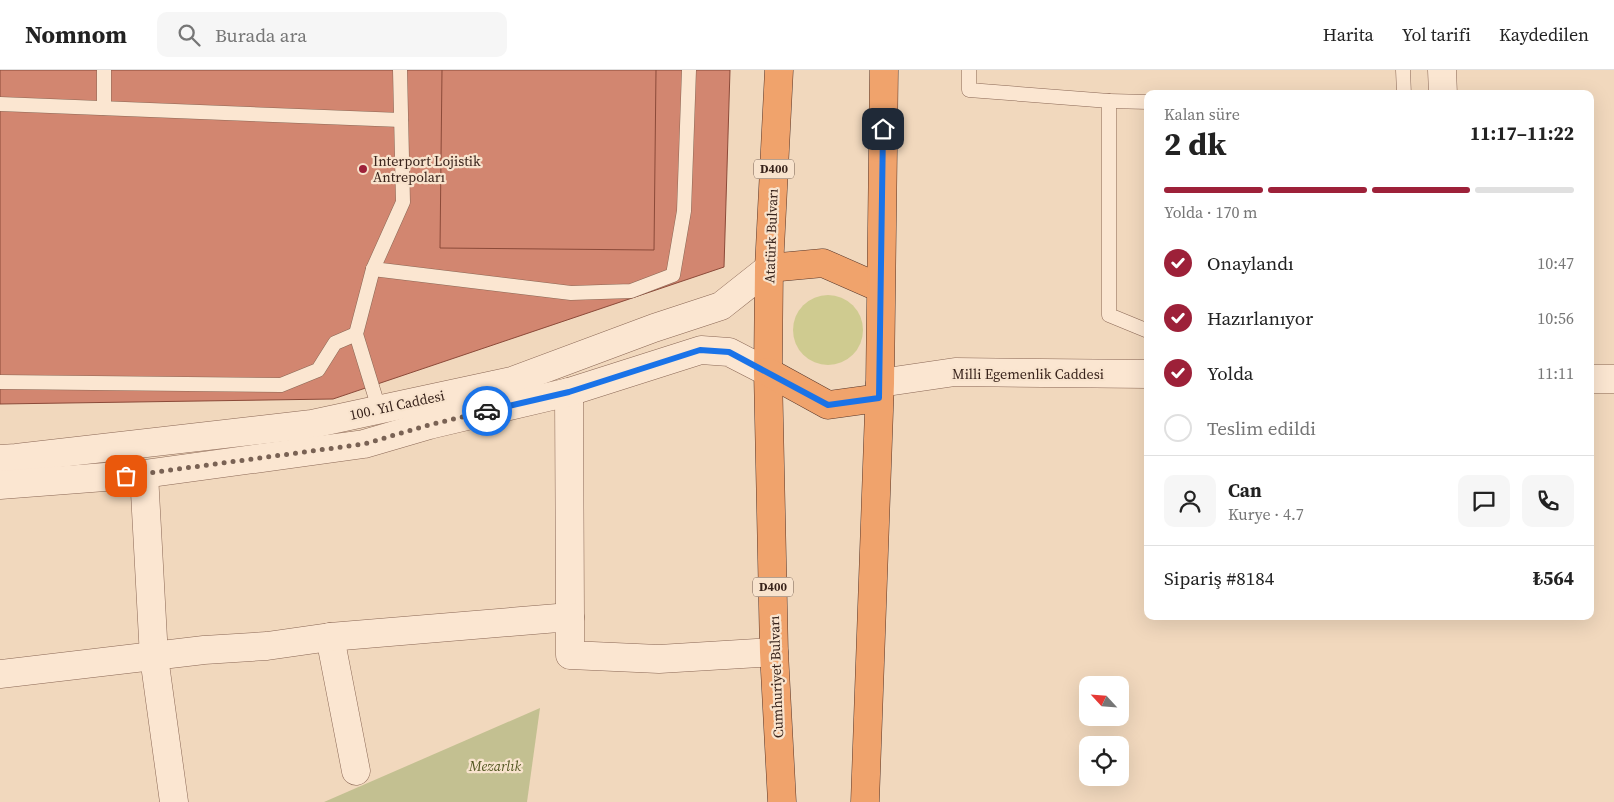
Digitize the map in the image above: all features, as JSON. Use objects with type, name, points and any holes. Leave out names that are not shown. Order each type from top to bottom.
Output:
[{"type":"highway","name":"Atatürk Bulvarı","points":[[768,372],[769,268],[779,70]]},
{"type":"highway","points":[[865,802],[879,390],[884,70]]},
{"type":"highway","points":[[769,268],[823,263],[880,288]]},
{"type":"highway","points":[[768,372],[828,405],[879,390]]},
{"type":"highway","name":"Cumhuriyet Bulvarı","points":[[768,372],[774,652],[782,802]]},
{"type":"street","points":[[1442,70],[1443,90]]},
{"type":"street","name":"100. Yıl Caddesi","points":[[0,459],[312,424],[512,381],[654,328],[721,306],[769,268]]},
{"type":"street","name":"100. Yıl Caddesi","points":[[0,485],[144,474],[364,444],[429,425],[569,392],[700,350],[729,352],[768,372]]},
{"type":"street","name":"Milli Egemenlik Caddesi","points":[[879,390],[955,372],[1144,374]]},
{"type":"street","points":[[1594,379],[1614,379]]},
{"type":"street","points":[[569,392],[570,655],[660,659],[774,652]]},
{"type":"street","points":[[144,474],[154,657],[174,802]]},
{"type":"street","points":[[0,674],[204,650],[267,646],[330,637],[570,617]]},
{"type":"street","points":[[330,637],[356,771]]},
{"type":"lane","points":[[104,70],[104,108]]},
{"type":"lane","points":[[379,409],[356,334],[373,269],[403,202],[400,70]]},
{"type":"lane","points":[[373,269],[572,293],[631,291],[673,275],[684,211],[689,70]]},
{"type":"lane","points":[[969,70],[969,90],[1144,102]]},
{"type":"lane","points":[[1403,70],[1404,90]]},
{"type":"lane","points":[[1109,101],[1109,315],[1144,328]]},
{"type":"lane","points":[[0,104],[401,120]]},
{"type":"lane","points":[[0,382],[281,385],[318,370],[335,344],[356,334]]},
{"type":"shaded area","points":[[828,295],[841,298],[853,305],[860,317],[863,330],[860,343],[853,355],[841,362],[828,365],[815,362],[803,355],[796,343],[793,330],[796,317],[803,305],[815,298]]},
{"type":"green space","name":"Mezarlık","points":[[540,708],[527,802],[324,802]]},
{"type":"building","name":"Interport Lojistik Antrepoları","points":[[0,70],[730,70],[724,267],[333,399],[0,404]]},
{"type":"building","points":[[442,70],[656,70],[654,250],[440,248]]},
{"type":"way so far","points":[[126,476],[364,444],[429,425],[487,411]]},
{"type":"place","name":"Interport Lojistik Antrepoları","points":[[363,169]]},
{"type":"route","points":[[487,411],[569,392],[700,350],[729,352],[828,405],[879,398],[883,129]]}]
